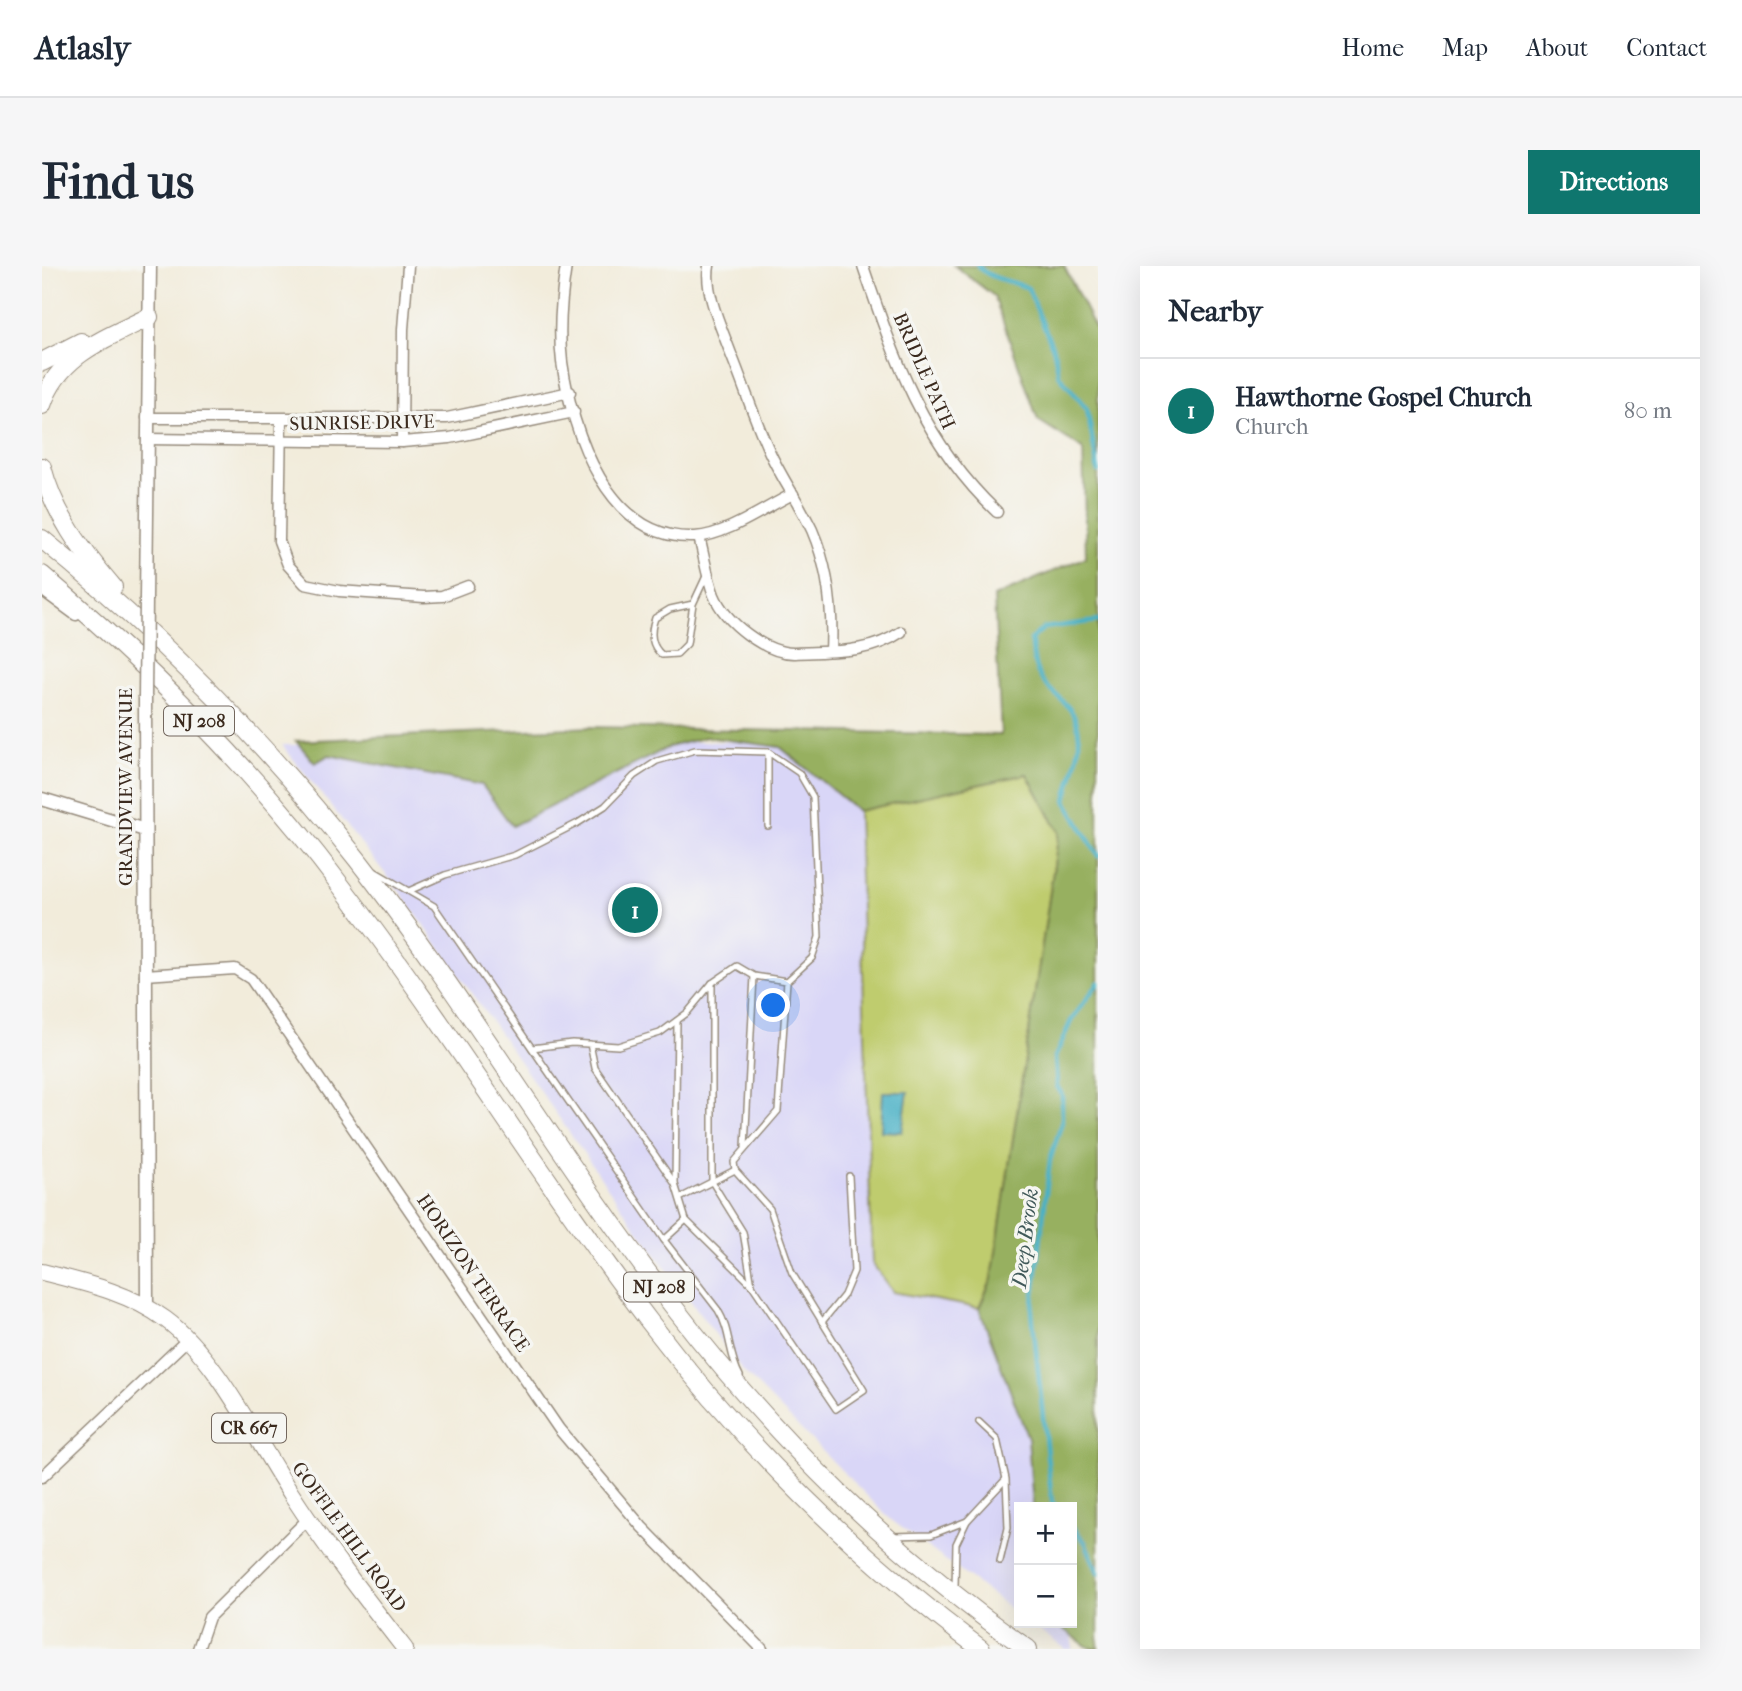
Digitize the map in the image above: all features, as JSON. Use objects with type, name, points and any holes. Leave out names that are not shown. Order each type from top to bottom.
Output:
[{"type":"highway","points":[[42,362],[118,325],[149,317]]},
{"type":"highway","points":[[42,405],[55,378],[74,356],[149,317]]},
{"type":"highway","points":[[42,467],[52,498],[79,544],[161,643]]},
{"type":"highway","name":"NJ 208","points":[[42,540],[161,643],[265,749],[360,863],[651,1276],[702,1343],[766,1416],[889,1536],[955,1594],[1028,1649]]},
{"type":"highway","name":"NJ 208","points":[[42,575],[139,660],[244,768],[339,883],[591,1242],[681,1361],[746,1436],[815,1507],[889,1574],[981,1649]]},
{"type":"main road","name":"GOFFLE HILL ROAD","points":[[42,1272],[115,1292],[147,1308],[188,1339],[211,1369],[352,1583],[405,1649]]},
{"type":"street","name":"GRANDVIEW AVENUE","points":[[147,1308],[145,697],[150,266]]},
{"type":"street","points":[[402,442],[403,329],[408,266]]},
{"type":"street","points":[[566,266],[560,331],[562,363],[569,392],[594,471],[625,509],[659,532],[699,537],[726,527],[793,494]]},
{"type":"street","points":[[709,266],[707,276],[723,333],[773,458],[812,531],[823,565],[833,622],[831,651]]},
{"type":"street","name":"BRIDLE PATH","points":[[863,266],[883,324],[917,406],[934,437],[970,485],[997,512]]},
{"type":"street","name":"SUNRISE DRIVE","points":[[147,418],[447,418],[569,392]]},
{"type":"street","name":"SUNRISE DRIVE","points":[[147,439],[402,442],[475,434],[574,412]]},
{"type":"street","points":[[281,419],[279,541],[288,565],[305,584],[339,592],[424,597],[442,596],[468,586]]},
{"type":"street","points":[[699,537],[715,597],[750,639],[787,653],[831,651],[883,645],[901,632]]},
{"type":"street","points":[[42,589],[139,660]]},
{"type":"street","points":[[42,799],[145,830]]},
{"type":"street","name":"HORIZON TERRACE","points":[[145,975],[235,969],[251,979],[559,1429],[642,1527],[762,1649]]},
{"type":"street","points":[[42,1477],[188,1339]]},
{"type":"street","points":[[198,1649],[209,1617],[308,1519]]},
{"type":"lane","points":[[693,604],[670,610],[655,618],[651,638],[655,649],[662,655],[677,654],[687,644],[693,604],[708,572]]},
{"type":"lane","points":[[411,890],[445,875],[516,855],[568,828],[606,806],[635,776],[657,761],[695,751],[768,752],[799,773],[813,797],[819,937],[812,958],[787,981],[778,1111],[734,1162],[736,1170],[770,1209],[792,1273],[864,1391],[836,1409],[752,1285],[686,1220],[675,1184],[596,1068],[590,1044]]},
{"type":"lane","points":[[768,752],[768,826]]},
{"type":"lane","points":[[360,863],[411,890],[434,906],[664,1240],[725,1322],[734,1363],[766,1416]]},
{"type":"lane","points":[[532,1048],[590,1044],[618,1046],[660,1033],[677,1021],[712,983],[737,966],[754,976],[787,981]]},
{"type":"lane","points":[[745,1147],[754,976]]},
{"type":"lane","points":[[712,983],[712,1182],[743,1232],[752,1285]]},
{"type":"lane","points":[[675,1184],[677,1021]]},
{"type":"lane","points":[[680,1198],[736,1170]]},
{"type":"lane","points":[[822,1322],[844,1295],[854,1271],[849,1176]]},
{"type":"lane","points":[[664,1240],[686,1220]]},
{"type":"lane","points":[[979,1422],[997,1439],[1006,1479],[1008,1528],[1000,1561]]},
{"type":"lane","points":[[955,1594],[956,1544],[967,1521],[1006,1479]]},
{"type":"lane","points":[[889,1536],[931,1535],[967,1521]]},
{"type":"shaded area","points":[[999,740],[1062,773],[1061,1502],[1014,1502],[1014,1611],[890,1519],[743,1371],[642,1236],[404,897],[282,745]]},
{"type":"shaded area","points":[[1037,1628],[1071,1628],[1073,1649],[1065,1649]]},
{"type":"green space","points":[[955,266],[1064,266],[1098,334],[1098,1649],[1088,1647],[1062,1628],[1077,1628],[1077,1502],[1033,1502],[1028,1438],[979,1308],[992,1279],[1059,832],[1027,774],[858,811],[780,747],[706,737],[669,747],[512,826],[482,785],[329,755],[315,763],[296,741],[592,727],[1001,735],[994,597],[1086,557],[1083,449],[1038,420],[994,296]]},
{"type":"green space","points":[[1027,774],[1059,832],[992,1279],[979,1308],[893,1292],[872,1263],[858,811]]},
{"type":"water","points":[[883,1092],[908,1092],[902,1132],[881,1131]]},
{"type":"waterway","name":"Deep Brook","points":[[978,266],[995,277],[1028,288],[1054,351],[1059,375],[1087,409],[1098,471]]},
{"type":"waterway","name":"Deep Brook","points":[[1098,621],[1044,628],[1031,639],[1034,660],[1042,680],[1074,715],[1079,737],[1078,753],[1066,801],[1098,856]]},
{"type":"waterway","name":"Deep Brook","points":[[1052,1502],[1032,1312],[1050,1160],[1062,1122],[1062,1095],[1057,1086],[1055,1057],[1071,1021],[1098,983]]},
{"type":"waterway","name":"Deep Brook","points":[[1077,1532],[1085,1542],[1098,1573]]},
{"type":"place","name":"Hawthorne Gospel Church","points":[[635,910]]}]
